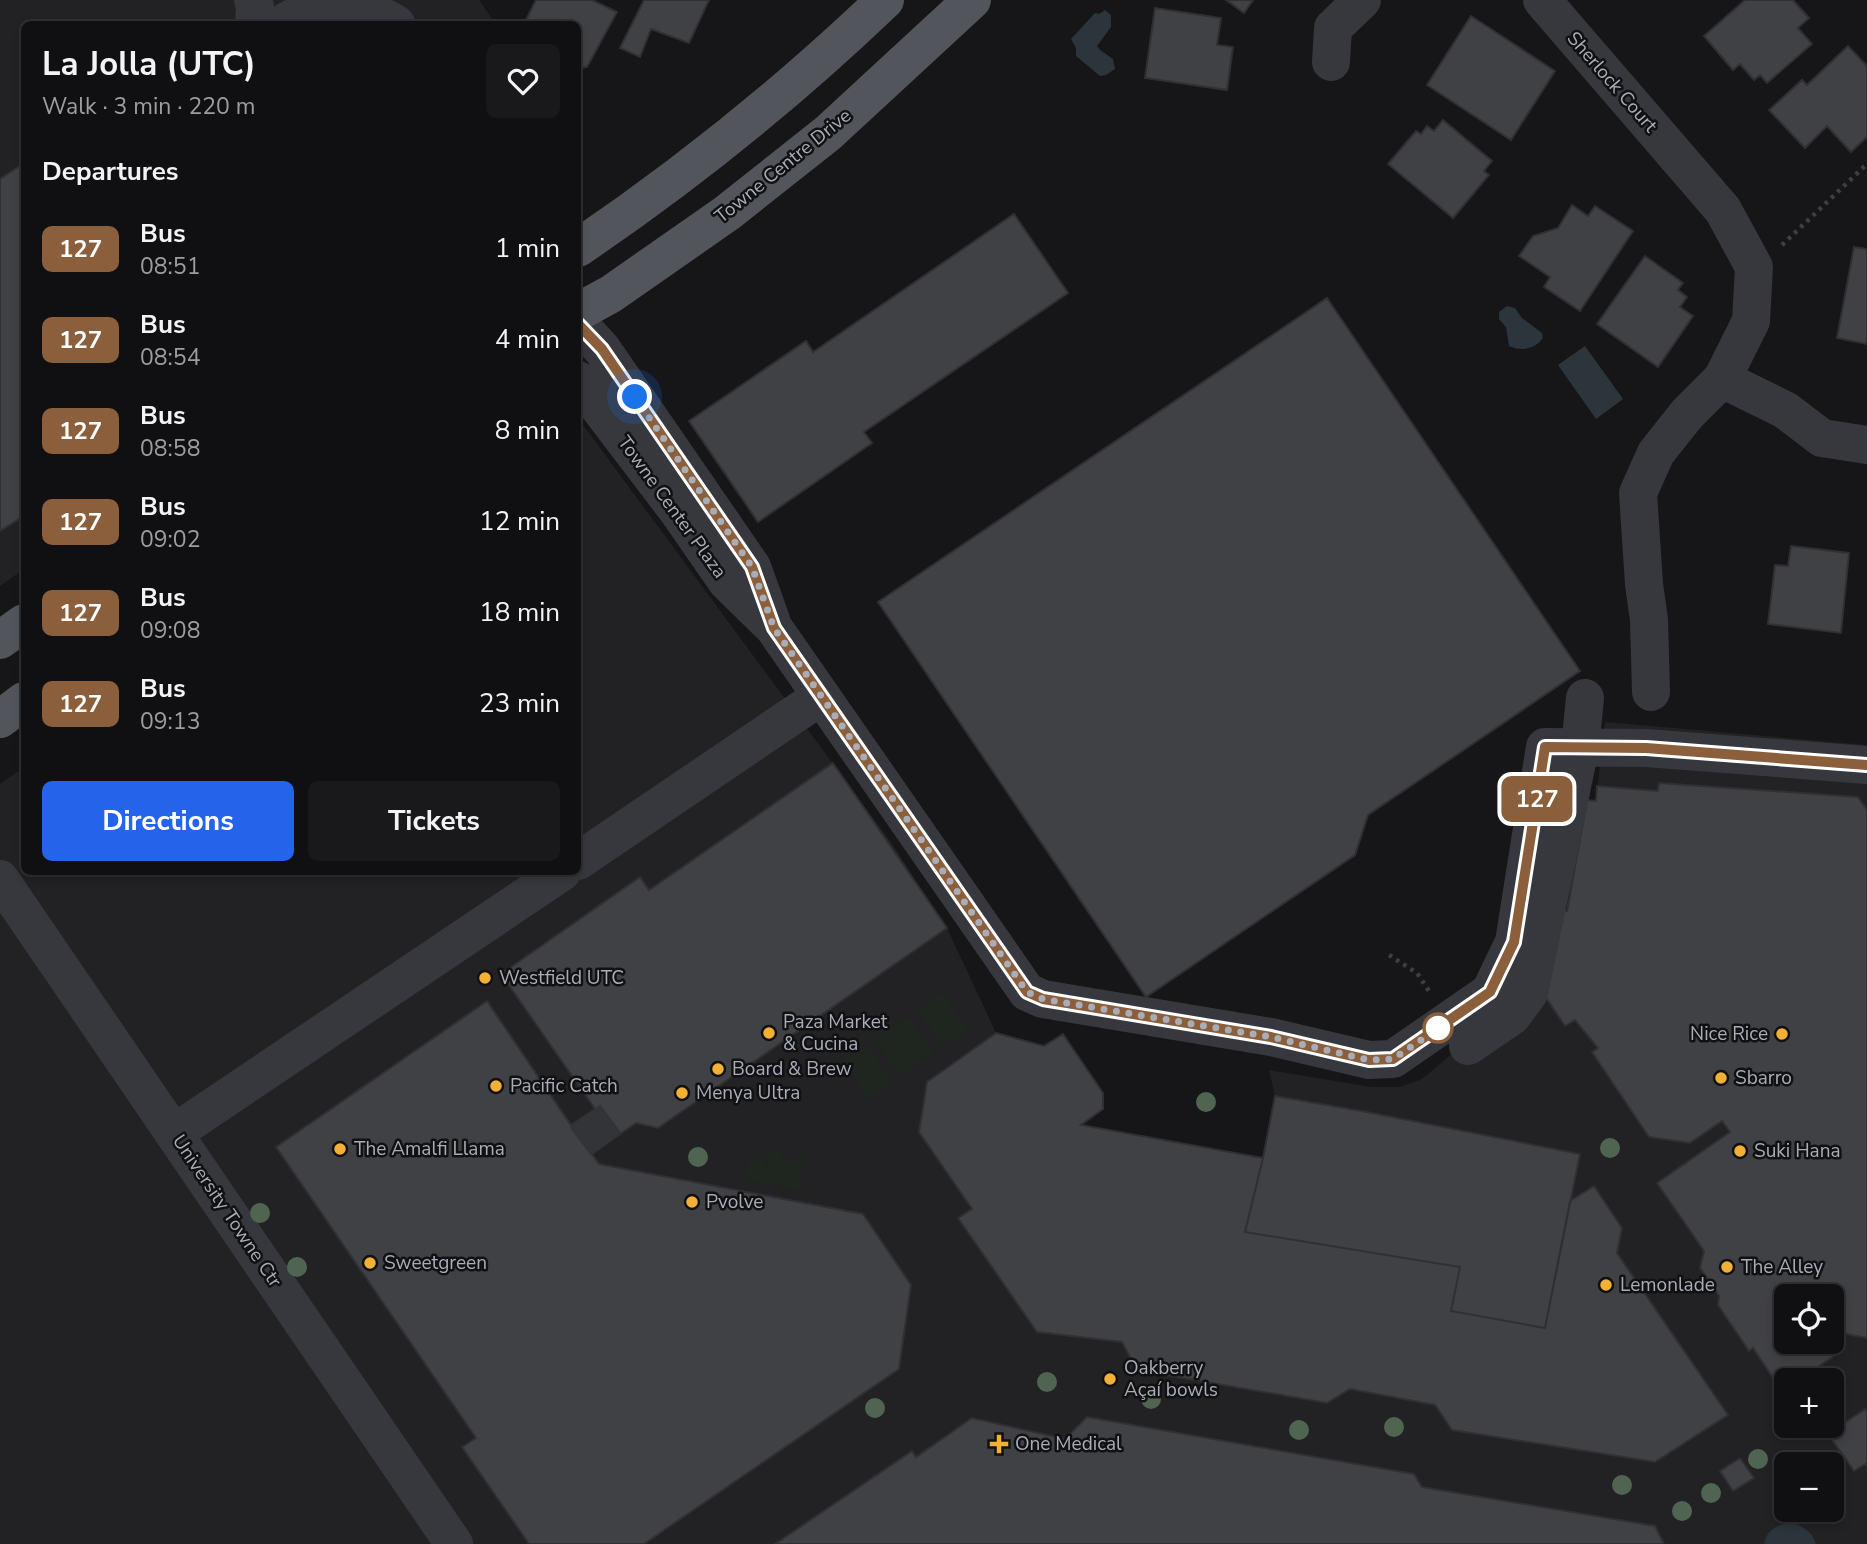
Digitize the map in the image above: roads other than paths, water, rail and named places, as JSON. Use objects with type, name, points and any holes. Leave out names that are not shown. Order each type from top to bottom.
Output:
[{"type":"main road","points":[[581,246],[705,157],[791,85],[885,0]]},
{"type":"main road","name":"Towne Centre Drive","points":[[581,310],[611,294],[727,214],[828,133],[972,0]]},
{"type":"main road","points":[[0,640],[21,625]]},
{"type":"main road","points":[[0,719],[21,703]]},
{"type":"street","points":[[253,0],[254,21]]},
{"type":"street","points":[[331,0],[383,18]]},
{"type":"street","points":[[1331,62],[1333,28],[1362,0]]},
{"type":"street","name":"Sherlock Court","points":[[1542,0],[1723,210],[1754,267],[1751,321],[1722,379]]},
{"type":"street","points":[[287,21],[317,9],[344,6],[383,18]]},
{"type":"street","name":"Towne Center Plaza","points":[[581,327],[602,349],[752,567],[774,628]]},
{"type":"street","points":[[1651,692],[1649,620],[1638,493],[1656,453],[1687,414],[1722,379],[1785,410],[1822,438],[1867,444]]},
{"type":"street","name":"Towne Center Plaza","points":[[581,384],[677,510],[727,582],[774,628],[1027,992],[1043,999],[1271,1037],[1369,1060],[1393,1059],[1490,992],[1514,942],[1545,747],[1646,748],[1867,765]]},
{"type":"street","points":[[581,859],[820,697]]},
{"type":"street","points":[[1468,1046],[1511,1016],[1529,993],[1580,748],[1585,698]]},
{"type":"street","points":[[174,1133],[558,875]]},
{"type":"street","name":"University Towne Ctr","points":[[0,879],[454,1544]]},
{"type":"tunnel","points":[[585,1116],[606,1144]]},
{"type":"place","name":"Westfield UTC","points":[[485,978]]},
{"type":"place","name":"Paza Market & Cucina","points":[[769,1033]]},
{"type":"place","name":"Nice Rice","points":[[1782,1034]]},
{"type":"place","name":"Board & Brew","points":[[718,1069]]},
{"type":"place","name":"Sbarro","points":[[1721,1078]]},
{"type":"place","name":"Pacific Catch","points":[[496,1086]]},
{"type":"place","name":"Menya Ultra","points":[[682,1093]]},
{"type":"place","name":"The Amalfi Llama","points":[[340,1149]]},
{"type":"place","name":"Suki Hana","points":[[1740,1151]]},
{"type":"place","name":"Pvolve","points":[[692,1202]]},
{"type":"place","name":"Sweetgreen","points":[[370,1263]]},
{"type":"place","name":"The Alley","points":[[1727,1267]]},
{"type":"place","name":"Lemonlade","points":[[1606,1285]]},
{"type":"place","name":"Oakberry Açaí bowls","points":[[1110,1379]]},
{"type":"place","name":"One Medical","points":[[999,1444]]}]
